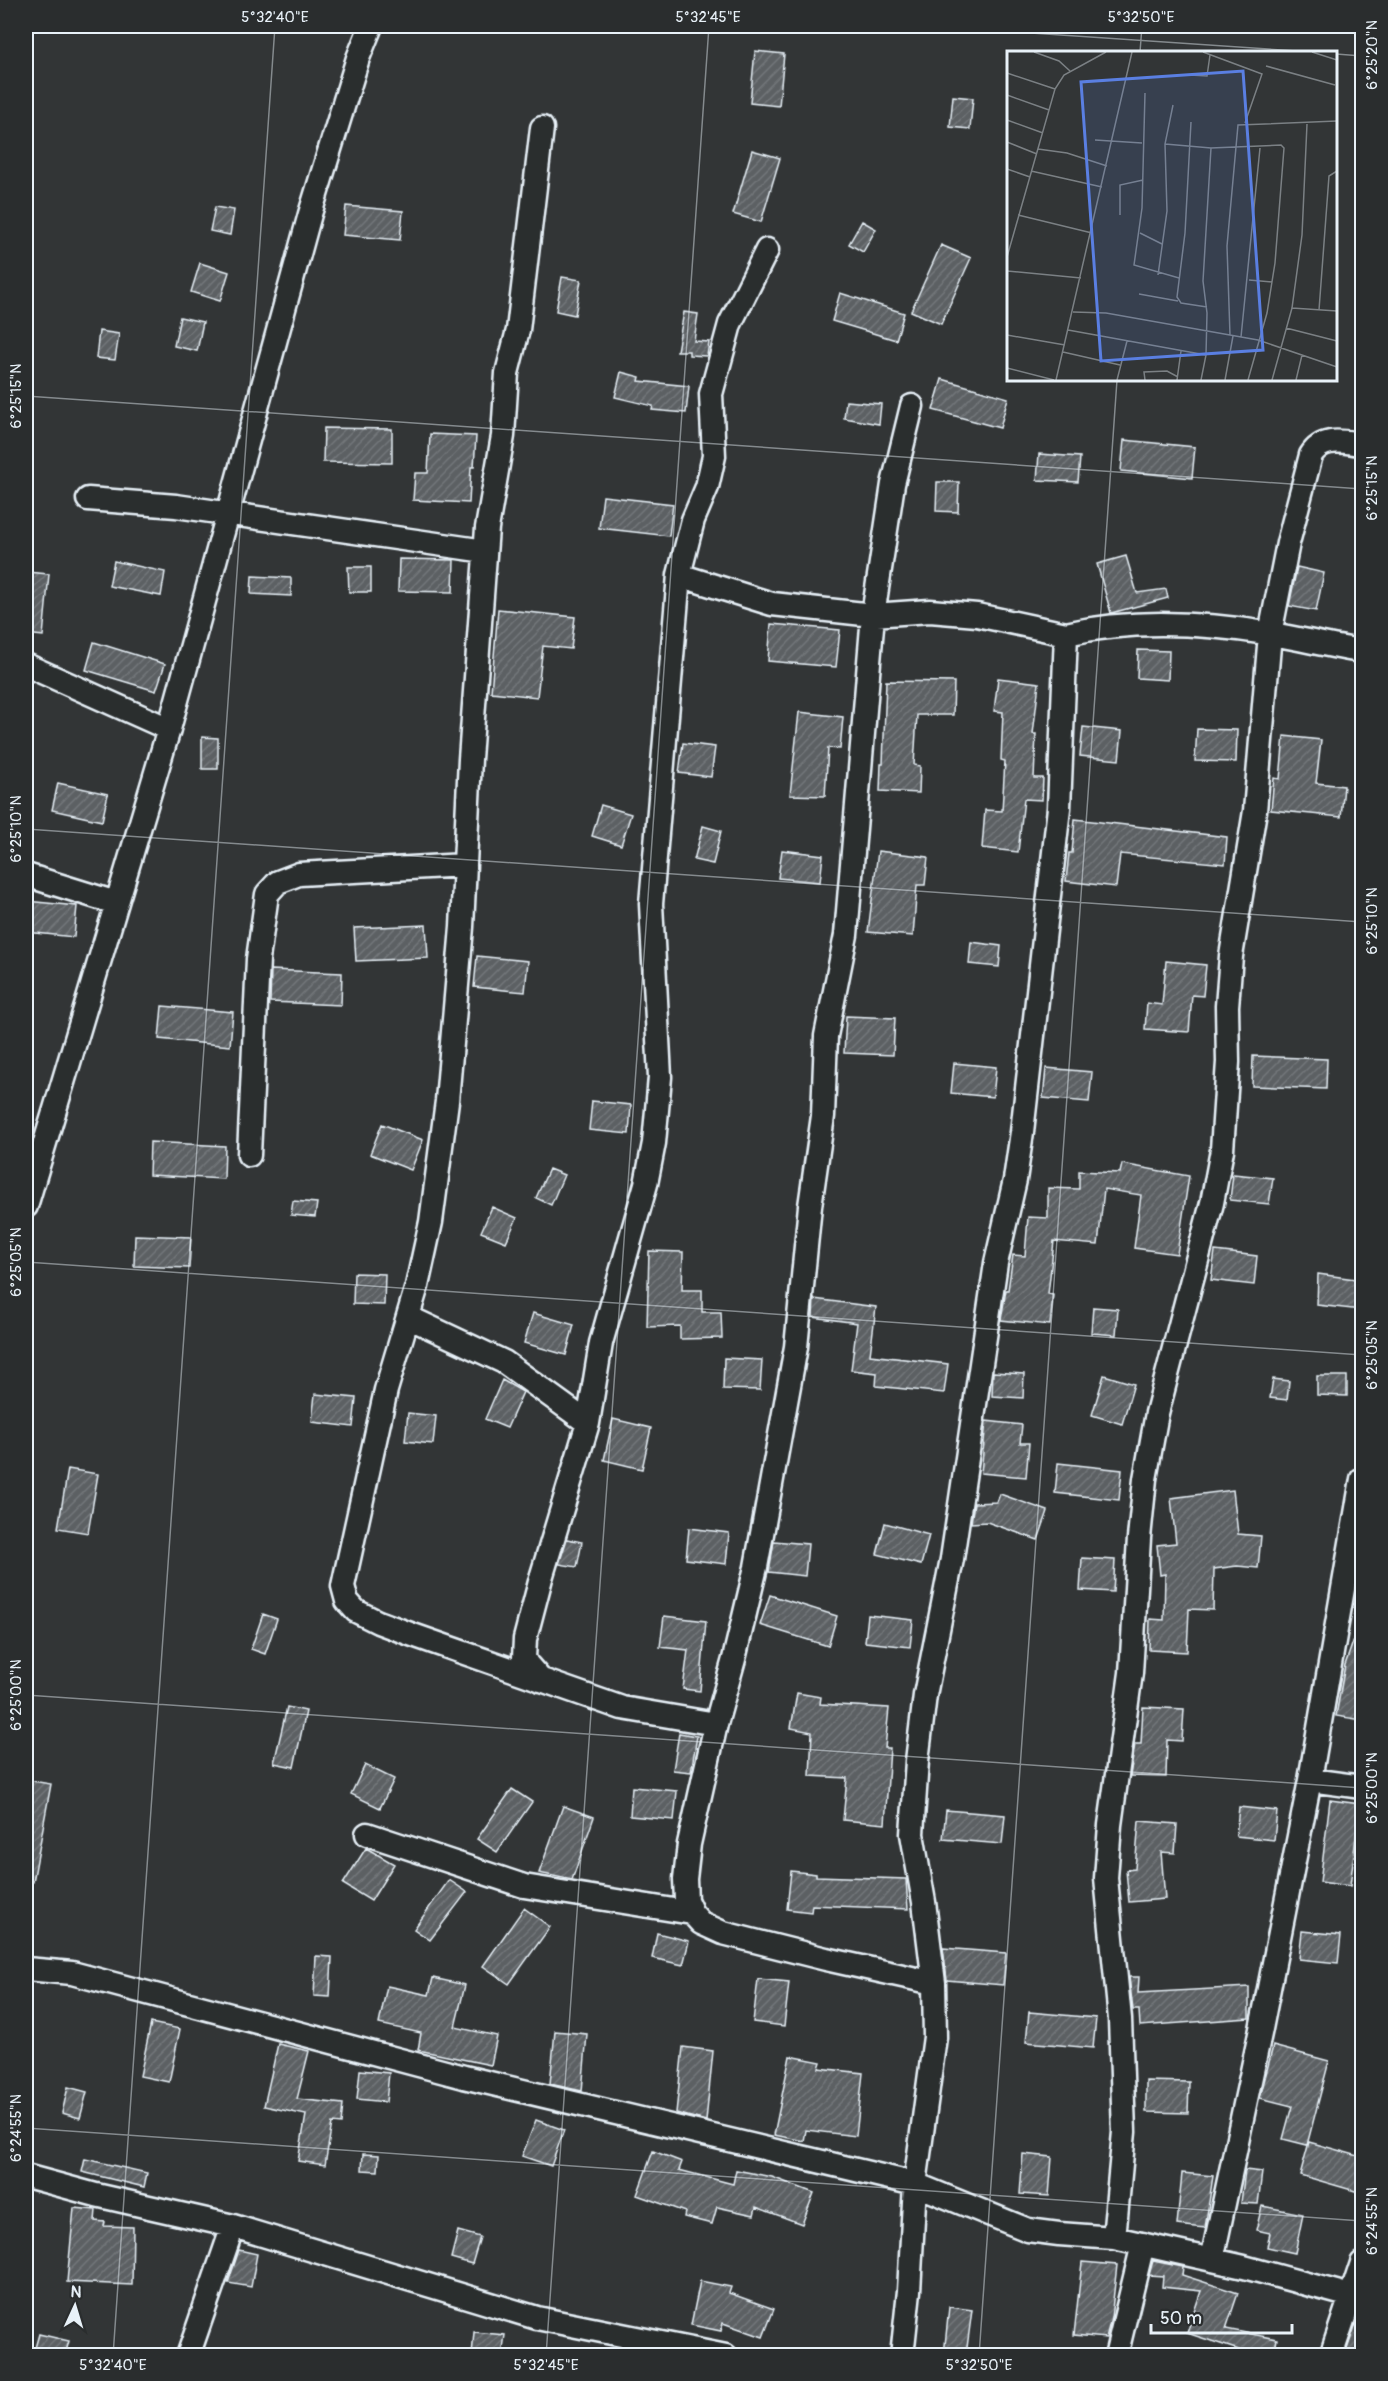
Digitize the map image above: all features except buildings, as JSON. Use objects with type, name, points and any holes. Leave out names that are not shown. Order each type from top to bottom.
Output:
[{"type":"street","points":[[26,1206],[169,729],[310,214],[358,58],[371,26]]},
{"type":"street","points":[[542,128],[518,330],[507,373],[503,436],[485,551],[447,1101],[430,1222],[417,1286],[386,1390],[343,1586],[347,1601],[356,1611],[378,1622],[622,1708],[716,1724]]},
{"type":"street","points":[[541,1680],[526,1664],[525,1639],[547,1557],[588,1423],[600,1343],[646,1184],[655,1132],[660,1077],[651,904],[678,575],[693,520],[707,487],[714,456],[711,394],[730,324],[767,250]]},
{"type":"street","points":[[912,406],[893,484],[873,615],[846,935],[826,1036],[823,1116],[810,1206],[796,1347],[756,1567],[716,1724],[689,1844],[685,1879],[686,1900],[692,1913],[701,1923],[723,1933],[934,1983]]},
{"type":"street","points":[[1114,2238],[1124,2132],[1120,2019],[1106,1878],[1110,1825],[1131,1673],[1138,1538],[1145,1479],[1157,1413],[1212,1203],[1222,1150],[1228,1062],[1227,1006],[1231,956],[1255,811],[1270,634],[1288,543],[1311,455],[1316,447],[1335,441],[1362,444]]},
{"type":"street","points":[[88,498],[176,506],[485,551]]},
{"type":"street","points":[[678,575],[772,604],[873,615],[930,611],[977,615],[1066,634],[1087,629],[1182,625],[1270,634],[1362,651]]},
{"type":"street","points":[[902,2355],[909,2291],[915,2184],[925,2101],[933,2066],[935,2037],[934,1983],[924,1902],[912,1834],[917,1761],[925,1695],[952,1559],[994,1274],[1015,1180],[1022,1132],[1059,808],[1066,634]]},
{"type":"street","points":[[26,665],[169,729]]},
{"type":"street","points":[[249,1155],[258,959],[267,894],[278,882],[299,874],[465,865]]},
{"type":"street","points":[[26,875],[116,903]]},
{"type":"street","points":[[408,1317],[504,1362],[588,1423]]},
{"type":"street","points":[[1212,2260],[1261,2029],[1310,1780],[1362,1479]]},
{"type":"street","points":[[1310,1780],[1362,1787]]},
{"type":"street","points":[[367,1834],[524,1886],[692,1913]]},
{"type":"street","points":[[26,1969],[72,1973],[464,2077],[915,2184],[1028,2230],[1114,2238],[1357,2297]]},
{"type":"street","points":[[26,2176],[96,2195],[233,2226],[537,2318],[687,2351],[726,2355]]},
{"type":"street","points":[[188,2355],[233,2226]]},
{"type":"street","points":[[1116,2355],[1143,2244]]},
{"type":"street","points":[[1331,2355],[1357,2297],[1362,2263]]}]
